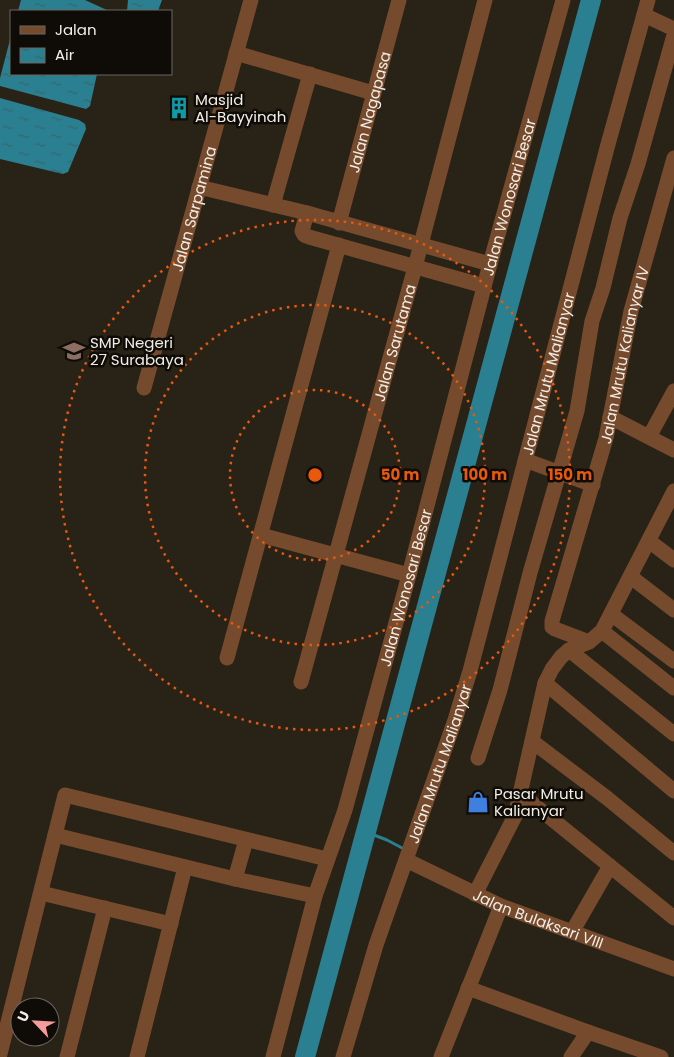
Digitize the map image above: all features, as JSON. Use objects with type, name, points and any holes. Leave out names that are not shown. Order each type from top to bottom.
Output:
[{"type":"street","name":"Jalan Sarpamina","points":[[144,388],[251,0]]},
{"type":"street","name":"Jalan Nagapasa","points":[[339,223],[373,93],[400,0]]},
{"type":"street","name":"Jalan Sarutama","points":[[301,682],[415,267],[485,0]]},
{"type":"street","name":"Jalan Wonosari Besar","points":[[273,1057],[315,896],[345,810],[562,0]]},
{"type":"street","name":"Jalan Mrutu Malianyar","points":[[343,1057],[376,945],[468,680],[607,148],[648,0]]},
{"type":"street","points":[[644,15],[674,29]]},
{"type":"street","points":[[478,758],[500,690],[530,573],[577,411],[592,321],[674,35]]},
{"type":"street","points":[[236,54],[373,93]]},
{"type":"street","points":[[273,205],[310,74]]},
{"type":"street","name":"Jalan Mrutu Kalianyar IV","points":[[589,642],[555,629],[552,627],[552,624],[610,417],[631,311],[674,158]]},
{"type":"street","points":[[199,187],[307,213],[490,264]]},
{"type":"street","points":[[307,213],[302,231],[304,235],[484,286]]},
{"type":"street","points":[[378,255],[383,235]]},
{"type":"street","points":[[227,658],[339,245]]},
{"type":"street","points":[[649,438],[674,391]]},
{"type":"street","points":[[610,417],[674,450]]},
{"type":"street","points":[[526,460],[592,485]]},
{"type":"street","points":[[476,892],[515,816],[545,684],[552,669],[561,657],[570,650],[589,642],[602,631],[672,499]]},
{"type":"street","points":[[261,535],[409,575]]},
{"type":"street","points":[[649,541],[674,560]]},
{"type":"street","points":[[631,577],[674,610]]},
{"type":"street","points":[[611,614],[674,661]]},
{"type":"street","points":[[602,631],[674,688]]},
{"type":"street","points":[[570,650],[674,734]]},
{"type":"street","points":[[545,684],[674,791]]},
{"type":"street","points":[[533,742],[607,798],[674,853]]},
{"type":"street","points":[[521,794],[674,918]]},
{"type":"street","points":[[0,1054],[65,795],[327,859]]},
{"type":"street","points":[[55,835],[235,879],[315,896]]},
{"type":"street","points":[[235,879],[246,840]]},
{"type":"street","name":"Jalan Bulaksari VIII","points":[[408,855],[501,906],[674,969]]},
{"type":"street","points":[[572,932],[610,866]]},
{"type":"street","points":[[137,1057],[185,867]]},
{"type":"street","points":[[41,893],[170,924]]},
{"type":"street","points":[[441,1057],[501,906]]},
{"type":"street","points":[[66,1057],[105,908]]},
{"type":"street","points":[[468,988],[661,1057]]},
{"type":"street","points":[[571,1057],[588,1032]]},
{"type":"water","points":[[21,0],[85,0],[107,10],[18,10]]},
{"type":"water","points":[[128,0],[162,0],[158,10],[127,10]]},
{"type":"water","points":[[10,40],[10,75],[97,75],[90,106],[86,109],[0,86],[0,78]]},
{"type":"water","points":[[0,98],[79,120],[85,124],[86,129],[68,172],[63,174],[0,159]]},
{"type":"waterway","points":[[305,1057],[591,0]]},
{"type":"waterway","points":[[366,832],[404,849]]},
{"type":"place","name":"Masjid Al-Bayyinah","points":[[179,108]]},
{"type":"place","name":"SMP Negeri 27 Surabaya","points":[[74,351]]},
{"type":"place","name":"Pasar Mrutu Kalianyar","points":[[478,802]]}]
